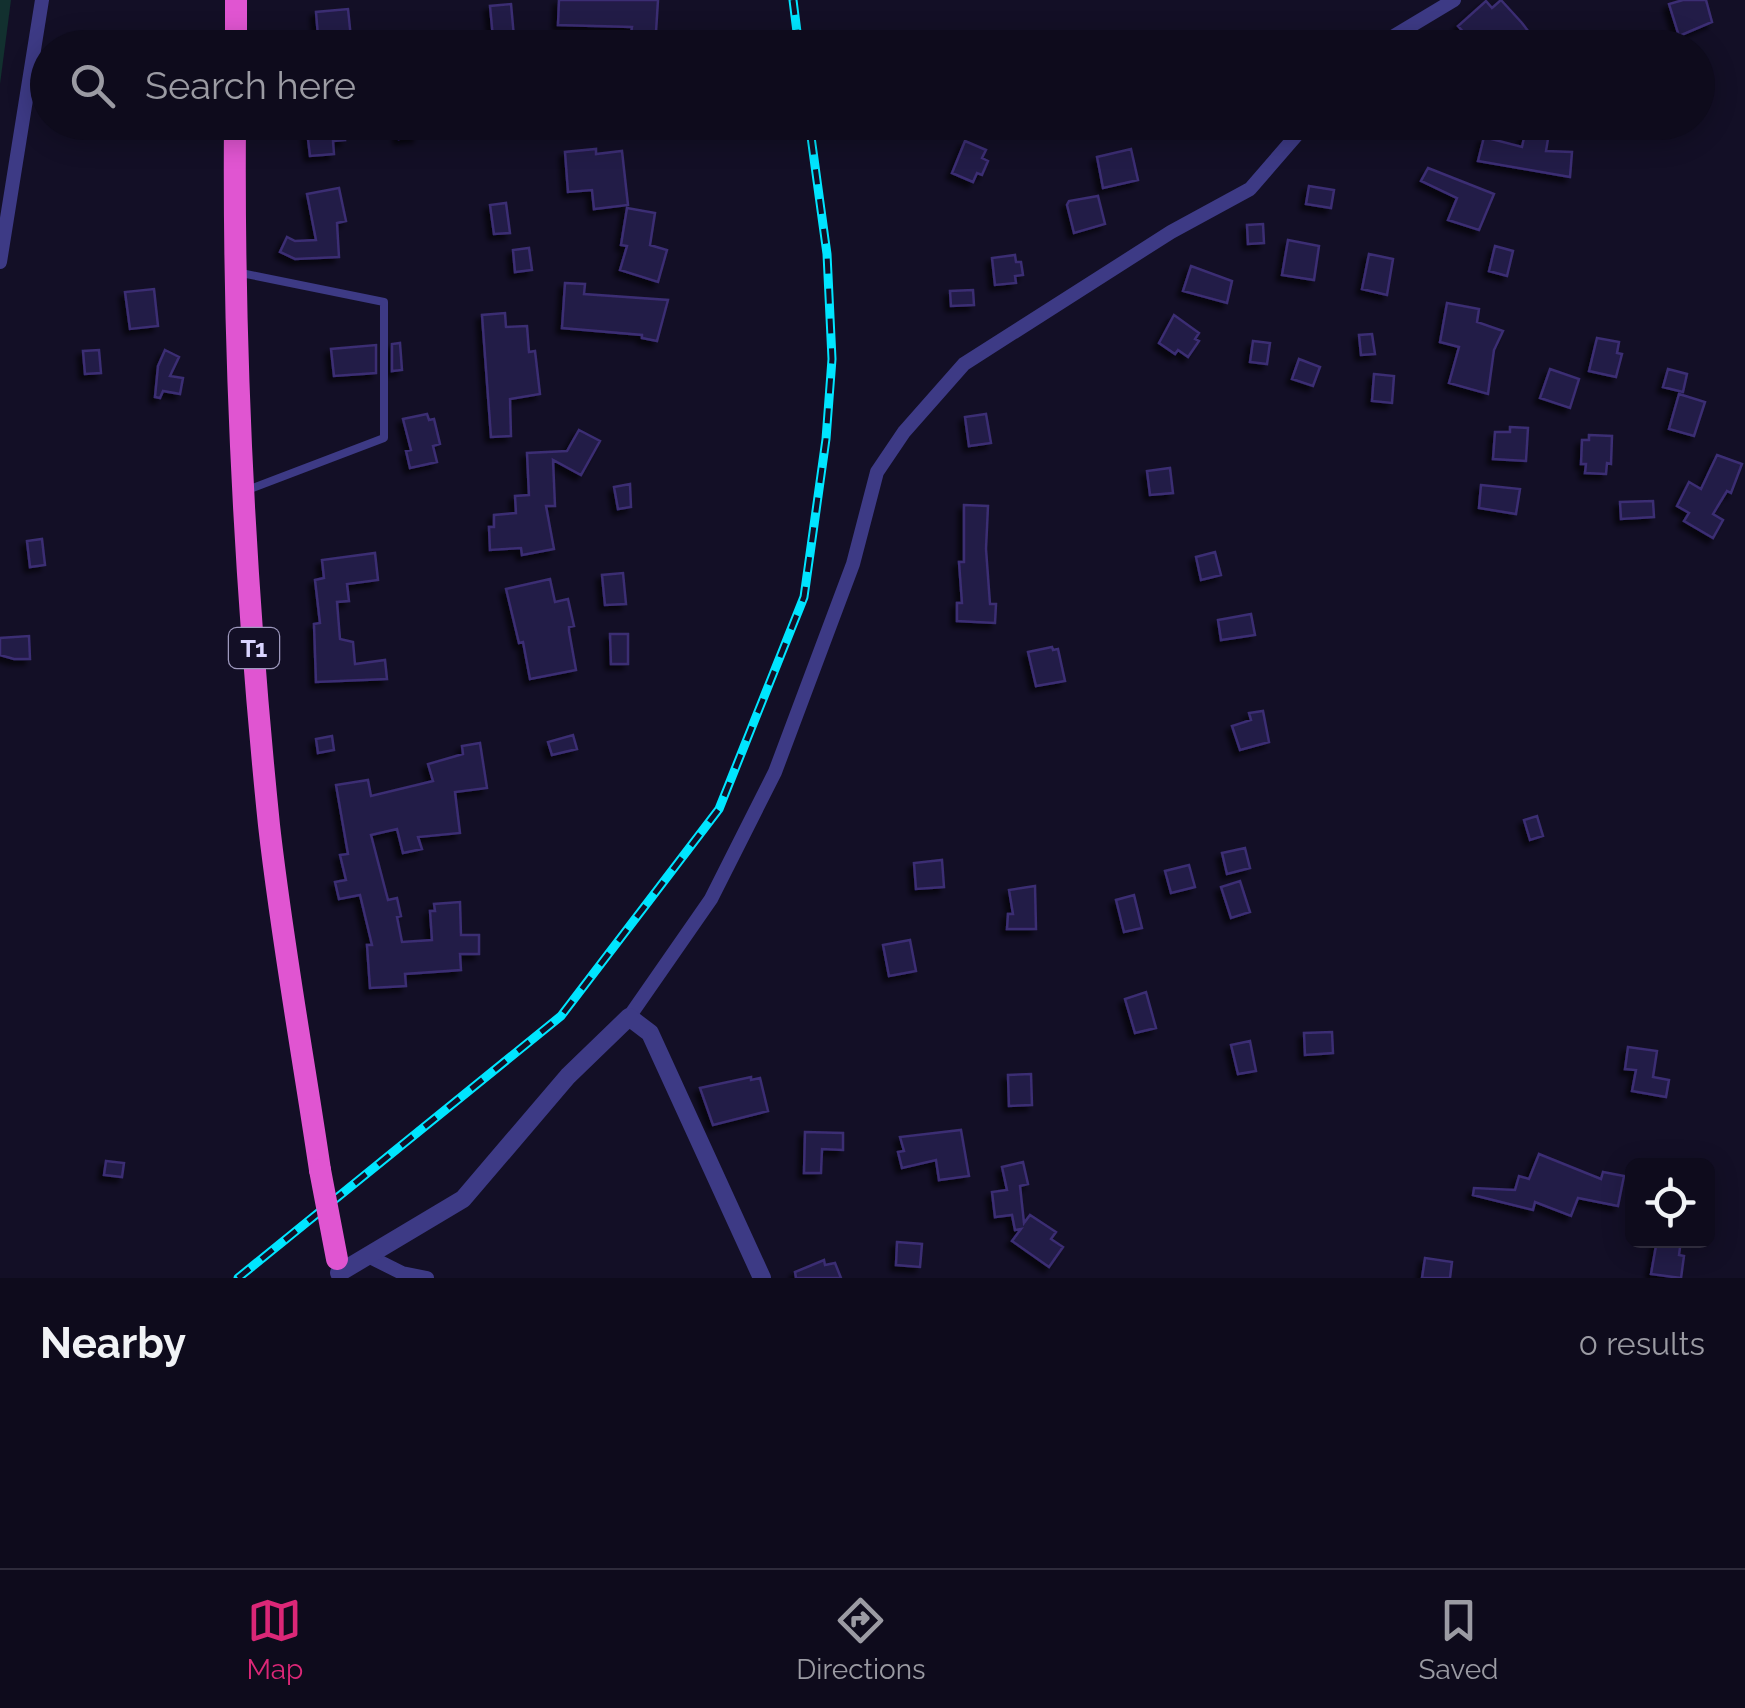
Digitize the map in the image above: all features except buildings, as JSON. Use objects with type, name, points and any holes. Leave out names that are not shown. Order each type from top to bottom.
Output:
[{"type":"highway","points":[[236,0],[236,30]]},
{"type":"highway","name":"T1","points":[[235,140],[240,492],[270,828],[320,1170],[339,1270]]},
{"type":"street","points":[[37,30],[42,0]]},
{"type":"street","points":[[1404,30],[1454,0]]},
{"type":"street","points":[[0,262],[30,75]]},
{"type":"street","points":[[339,1270],[464,1199],[568,1076],[629,1017],[711,898],[776,772],[852,564],[877,472],[904,432],[964,364],[1171,232],[1250,188],[1292,140]]},
{"type":"street","points":[[629,1017],[650,1034],[762,1278]]},
{"type":"street","points":[[368,1256],[402,1273],[427,1278]]},
{"type":"lane","points":[[234,272],[384,302],[384,438],[240,492]]},
{"type":"green space","points":[[0,0],[11,0],[0,84]]},
{"type":"railway","points":[[793,0],[797,30]]},
{"type":"railway","points":[[238,1278],[561,1016],[719,809],[804,597],[826,439],[832,359],[827,254],[811,140]]}]
